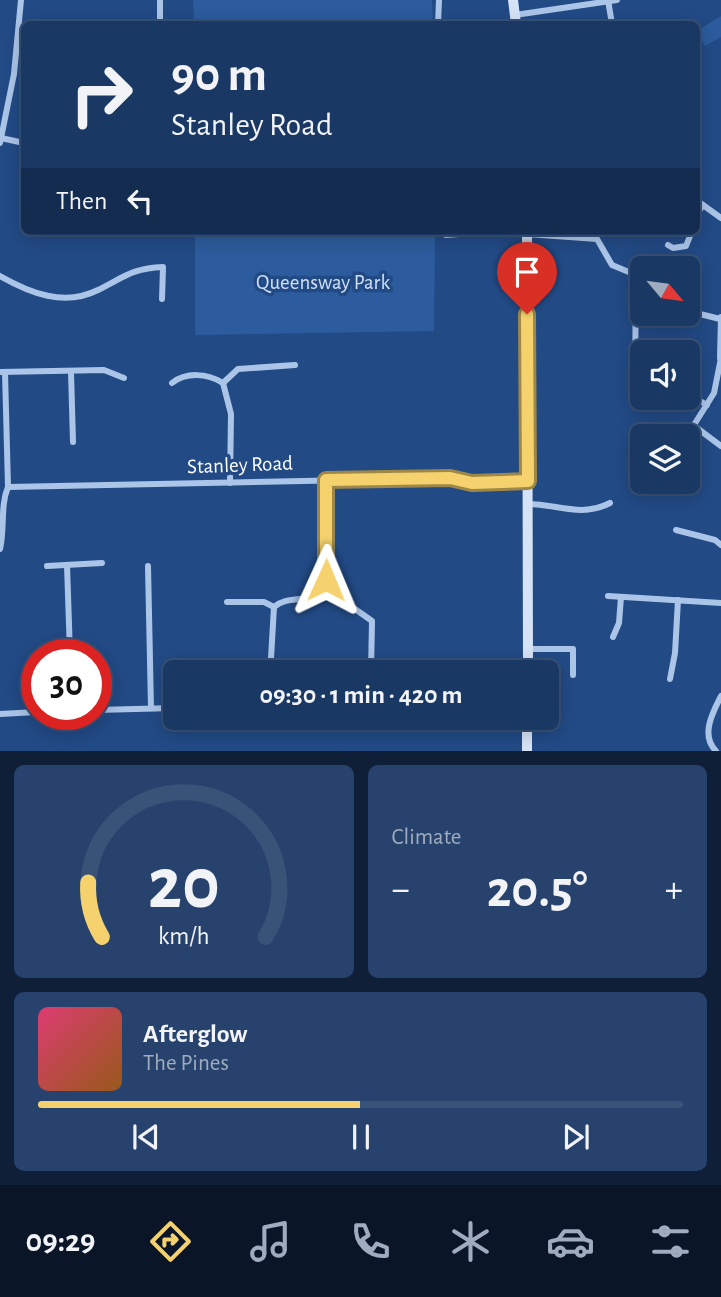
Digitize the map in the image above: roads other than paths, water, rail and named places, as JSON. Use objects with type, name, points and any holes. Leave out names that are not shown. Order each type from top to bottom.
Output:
[{"type":"main road","points":[[513,0],[515,20]]},
{"type":"main road","points":[[527,235],[528,660]]},
{"type":"main road","points":[[527,730],[527,751]]},
{"type":"street","points":[[21,0],[14,74],[1,141],[21,142]]},
{"type":"street","points":[[438,21],[439,0]]},
{"type":"street","points":[[515,20],[617,0]]},
{"type":"street","points":[[160,1],[160,21]]},
{"type":"street","points":[[608,1],[611,21]]},
{"type":"street","points":[[700,202],[721,218]]},
{"type":"street","points":[[557,235],[597,239],[612,265],[636,275],[635,340]]},
{"type":"street","points":[[668,245],[675,248],[686,246],[690,235]]},
{"type":"street","points":[[0,276],[38,295],[75,297],[96,291],[128,271],[163,267],[162,299]]},
{"type":"street","points":[[694,424],[714,393],[721,358],[720,318],[700,314]]},
{"type":"street","points":[[223,383],[238,369],[295,365]]},
{"type":"street","points":[[0,549],[4,532],[2,495],[8,487],[3,372],[104,370],[124,378]]},
{"type":"street","points":[[71,372],[73,442]]},
{"type":"street","points":[[172,383],[189,375],[215,378],[223,383],[231,414],[230,483]]},
{"type":"street","points":[[700,401],[707,405]]},
{"type":"street","points":[[700,430],[721,446]]},
{"type":"street","name":"Stanley Road","points":[[8,487],[450,478],[472,483],[528,481]]},
{"type":"street","points":[[270,660],[274,607],[282,601],[312,598],[324,587],[327,573],[326,480]]},
{"type":"street","points":[[528,504],[566,511],[597,510],[610,503]]},
{"type":"street","points":[[676,530],[715,540],[721,545]]},
{"type":"street","points":[[47,566],[102,563]]},
{"type":"street","points":[[67,565],[69,639]]},
{"type":"street","points":[[148,566],[151,708]]},
{"type":"street","points":[[324,587],[372,621],[371,660]]},
{"type":"street","points":[[608,596],[721,603]]},
{"type":"street","points":[[614,637],[619,623],[621,597]]},
{"type":"street","points":[[670,679],[675,653],[678,600]]},
{"type":"street","points":[[227,602],[264,602],[274,607]]},
{"type":"street","points":[[528,649],[573,649],[573,675]]},
{"type":"street","points":[[716,751],[711,747],[708,725],[718,712],[721,696]]},
{"type":"street","points":[[112,709],[163,708]]},
{"type":"street","points":[[0,714],[21,713]]},
{"type":"park label","name":"Queensway Park","points":[[323,282]]}]
